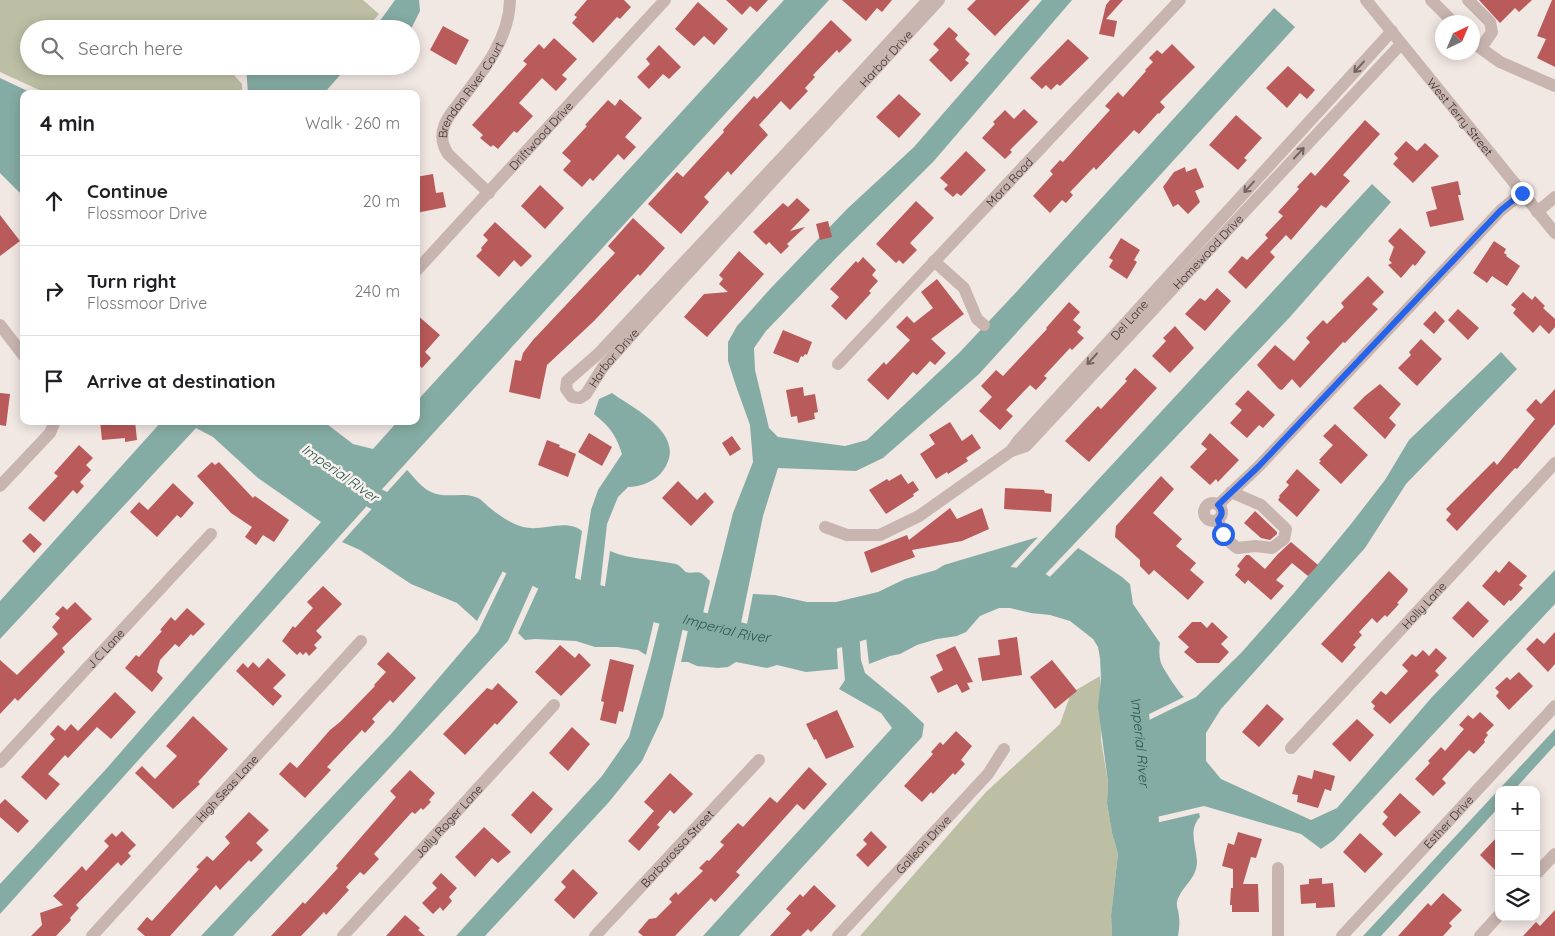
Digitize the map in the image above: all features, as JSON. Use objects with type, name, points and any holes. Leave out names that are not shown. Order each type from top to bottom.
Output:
[{"type":"street","name":"Brendan River Court","points":[[489,193],[448,154],[444,148],[441,134],[445,122],[497,48],[508,20],[510,0]]},
{"type":"street","name":"Driftwood Drive","points":[[420,267],[666,0]]},
{"type":"street","name":"Harbor Drive","points":[[928,0],[598,354],[567,381],[566,389],[572,397],[580,398],[586,394],[603,367],[636,330],[939,0]]},
{"type":"street","name":"Mora Road","points":[[838,364],[1180,0]]},
{"type":"street","name":"West Terry Street","points":[[1366,0],[1555,233]]},
{"type":"street","points":[[1431,0],[1446,15]]},
{"type":"street","points":[[1468,0],[1490,22],[1492,32],[1480,42]]},
{"type":"street","name":"Del Lane","points":[[824,527],[847,535],[880,535],[919,516],[1011,451],[1024,433],[1392,31]]},
{"type":"street","name":"Homewood Drive","points":[[1011,451],[1026,446],[1401,44]]},
{"type":"street","points":[[1480,47],[1500,62],[1555,86]]},
{"type":"street","points":[[1231,492],[1261,505],[1286,529],[1284,539],[1272,548],[1256,546],[1237,548],[1228,542],[1218,520],[1210,521],[1205,518],[1204,511],[1209,504],[1218,505],[1231,492],[1266,459],[1501,210],[1522,193]]},
{"type":"street","points":[[1537,212],[1555,197]]},
{"type":"street","points":[[934,261],[964,288],[977,319],[984,325]]},
{"type":"street","points":[[0,324],[20,351]]},
{"type":"street","points":[[0,486],[50,432],[53,425]]},
{"type":"street","name":"Holly Lane","points":[[1291,748],[1555,462]]},
{"type":"street","name":"J C Lane","points":[[0,762],[211,534]]},
{"type":"street","name":"High Seas Lane","points":[[92,936],[361,641]]},
{"type":"street","name":"Jolly Roger Lane","points":[[343,936],[554,705]]},
{"type":"street","name":"Esther Drive","points":[[1342,936],[1555,706]]},
{"type":"street","name":"Galleon Drive","points":[[838,936],[988,774],[1004,749]]},
{"type":"street","name":"Barbarossa Street","points":[[595,936],[759,760]]},
{"type":"street","points":[[1540,870],[1555,854]]},
{"type":"street","points":[[1278,868],[1278,936]]},
{"type":"street","points":[[1480,936],[1495,919]]},
{"type":"green space","points":[[0,0],[363,0],[379,14],[374,20],[20,20],[20,75],[234,75],[242,84],[242,90],[39,90],[0,72]]},
{"type":"green space","points":[[1100,676],[1101,740],[1108,782],[1107,803],[1118,854],[1111,915],[1112,936],[860,936],[986,792],[1060,724],[1071,693]]},
{"type":"water","points":[[395,0],[419,0],[420,11],[416,20],[381,20]]},
{"type":"water","points":[[784,0],[829,0],[374,498],[0,914],[0,884],[107,768],[321,522],[258,478],[213,437],[196,428],[0,639],[0,601],[158,425],[328,425],[353,444],[373,449],[394,425],[420,425],[420,398]]},
{"type":"water","points":[[1042,0],[1072,0],[933,162],[839,255],[766,331],[754,348],[755,370],[769,428],[778,437],[845,446],[867,440],[959,353],[1274,8],[1295,27],[979,374],[883,458],[856,471],[778,468],[763,516],[739,633],[705,624],[733,513],[753,462],[750,425],[728,361],[728,342],[737,326],[770,289],[847,209],[914,147]]},
{"type":"water","points":[[247,75],[340,75],[327,90],[248,90]]},
{"type":"water","points":[[0,78],[26,90],[20,90],[20,193],[0,173]]},
{"type":"water","points":[[1372,184],[1391,202],[1290,317],[1038,582],[1008,577]]},
{"type":"water","points":[[1501,352],[1517,369],[1406,484],[1365,548],[1221,709],[1206,733],[1206,761],[1221,779],[1311,820],[1337,808],[1432,697],[1555,570],[1555,604],[1334,840],[1321,849],[1301,834],[1204,806],[1148,819],[1139,725],[1196,697],[1241,653],[1351,524],[1385,480],[1409,440]]},
{"type":"water","points":[[612,393],[656,425],[665,436],[669,447],[669,459],[662,472],[651,481],[642,485],[628,487],[618,497],[607,524],[599,597],[579,591],[591,510],[598,490],[622,454],[612,432],[594,414],[599,399]]},
{"type":"water","points":[[407,470],[420,484],[435,494],[466,495],[478,498],[501,516],[519,526],[538,528],[561,525],[576,527],[582,531],[573,591],[586,600],[603,600],[610,551],[634,558],[668,562],[676,564],[689,573],[701,573],[710,581],[700,627],[704,630],[737,639],[745,634],[753,594],[775,595],[807,602],[836,602],[878,592],[905,579],[936,570],[944,565],[1038,537],[1004,574],[1002,579],[1006,583],[1037,588],[1078,548],[1083,551],[1130,584],[1133,604],[1160,643],[1161,663],[1184,697],[1137,720],[1133,724],[1143,823],[1147,825],[1199,813],[1200,817],[1194,827],[1196,868],[1177,902],[1179,915],[1178,936],[1112,936],[1111,915],[1118,854],[1107,803],[1108,782],[1098,707],[1101,678],[1100,658],[1098,647],[1093,639],[1070,621],[1050,615],[999,608],[980,616],[966,632],[957,636],[917,645],[900,654],[869,664],[865,628],[862,625],[856,626],[836,634],[838,669],[806,672],[777,665],[767,668],[736,662],[728,667],[718,668],[681,662],[691,617],[663,607],[659,608],[656,612],[646,655],[638,650],[617,647],[595,647],[576,641],[525,640],[518,633],[543,578],[540,571],[514,558],[509,559],[477,621],[457,603],[411,584],[360,550],[342,542]]},
{"type":"water","points":[[511,564],[537,576],[508,641],[233,936],[201,936],[391,734],[478,632]]},
{"type":"water","points":[[662,613],[685,619],[663,716],[642,761],[609,802],[485,936],[456,936],[602,776],[629,737]]},
{"type":"water","points":[[859,630],[861,660],[865,673],[924,724],[922,737],[739,936],[703,936],[892,728],[881,713],[839,689],[845,680],[841,636]]},
{"type":"water","points":[[1555,729],[1555,745],[1518,786],[1502,786]]},
{"type":"water","points":[[1495,794],[1495,811],[1381,936],[1363,936]]},
{"type":"building","points":[[587,0],[624,0],[631,7],[620,19],[617,17],[593,43],[572,23],[577,17],[574,15]]},
{"type":"building","points":[[726,0],[768,0],[757,12],[750,6],[742,15]]},
{"type":"building","points":[[842,0],[892,0],[882,12],[877,8],[866,21]]},
{"type":"building","points":[[976,0],[1030,0],[995,36],[967,9]]},
{"type":"building","points":[[1110,0],[1123,0],[1106,19],[1117,21],[1114,37],[1099,34],[1106,5]]},
{"type":"building","points":[[1479,0],[1532,0],[1519,12],[1515,8],[1500,23]]},
{"type":"building","points":[[1552,0],[1555,0],[1555,67],[1537,58],[1546,39],[1537,36]]},
{"type":"building","points":[[698,2],[728,29],[714,45],[704,36],[694,46],[675,29]]},
{"type":"building","points":[[831,20],[852,40],[839,53],[837,50],[813,75],[815,77],[805,88],[808,91],[790,110],[781,101],[759,125],[768,135],[731,175],[728,171],[704,197],[709,202],[681,234],[648,204],[677,172],[683,177],[754,96],[757,99]]},
{"type":"building","points":[[443,26],[469,40],[456,65],[430,50]]},
{"type":"building","points":[[949,27],[958,35],[955,39],[970,54],[965,60],[969,63],[951,82],[929,60],[939,50],[933,44]]},
{"type":"building","points":[[554,38],[577,59],[562,75],[567,79],[556,91],[542,78],[519,103],[533,116],[517,133],[514,131],[498,149],[493,145],[491,147],[480,138],[483,135],[472,125],[527,64],[523,61],[539,44],[544,49]]},
{"type":"building","points":[[1068,39],[1089,58],[1060,86],[1057,84],[1051,90],[1046,85],[1042,89],[1030,78]]},
{"type":"building","points":[[1172,44],[1195,67],[1160,102],[1165,107],[1159,114],[1139,134],[1134,130],[1096,170],[1094,167],[1070,192],[1073,195],[1066,203],[1062,200],[1050,213],[1033,196],[1053,174],[1050,171],[1060,160],[1063,162],[1110,110],[1105,106],[1118,92],[1123,97],[1146,71],[1153,62],[1149,58],[1157,50],[1162,54]]},
{"type":"building","points":[[659,45],[681,67],[669,79],[663,74],[649,89],[637,77],[650,64],[646,59]]},
{"type":"building","points":[[1288,66],[1315,90],[1307,99],[1300,93],[1287,108],[1266,88]]},
{"type":"building","points":[[899,94],[921,114],[899,138],[876,117]]},
{"type":"building","points":[[620,99],[642,118],[625,137],[636,147],[624,160],[618,154],[593,181],[590,178],[582,187],[563,170],[571,161],[562,153],[608,100],[615,106]]},
{"type":"building","points":[[1024,109],[1038,122],[1010,150],[1012,152],[1005,159],[982,138],[995,124],[993,122],[1005,110],[1014,119]]},
{"type":"building","points":[[1236,115],[1262,138],[1244,158],[1247,160],[1238,170],[1209,145]]},
{"type":"building","points":[[1365,120],[1380,134],[1343,175],[1350,181],[1326,208],[1321,205],[1291,240],[1286,235],[1270,252],[1275,257],[1246,289],[1228,272],[1242,256],[1247,260],[1268,238],[1265,235],[1283,216],[1278,212],[1299,189],[1297,187],[1311,172],[1315,176]]},
{"type":"building","points":[[1406,141],[1417,151],[1425,143],[1439,156],[1413,183],[1393,164],[1398,158],[1394,154]]},
{"type":"building","points":[[966,151],[986,170],[961,196],[957,193],[953,197],[944,189],[948,185],[940,178]]},
{"type":"building","points":[[1185,167],[1186,172],[1196,168],[1204,187],[1195,191],[1200,202],[1188,214],[1178,204],[1173,207],[1163,187],[1174,172]]},
{"type":"building","points":[[433,174],[436,193],[443,192],[446,207],[420,212],[420,176]]},
{"type":"building","points":[[1458,181],[1461,195],[1458,195],[1464,220],[1430,227],[1426,212],[1437,209],[1431,187]]},
{"type":"building","points":[[540,185],[564,208],[545,229],[521,206]]},
{"type":"building","points":[[797,198],[810,210],[790,231],[805,227],[787,244],[789,246],[781,254],[769,242],[766,245],[753,232],[783,203],[788,207]]},
{"type":"building","points":[[916,201],[934,218],[910,243],[917,250],[903,264],[899,260],[896,263],[876,244]]},
{"type":"building","points":[[0,215],[20,241],[0,256]]},
{"type":"building","points":[[633,218],[665,248],[640,276],[638,274],[594,321],[547,365],[540,399],[509,392],[515,360],[521,361],[523,353],[533,340],[615,253],[608,246]]},
{"type":"building","points":[[828,221],[832,237],[820,240],[816,224]]},
{"type":"building","points":[[495,222],[532,256],[521,267],[514,260],[499,277],[476,256],[488,240],[483,235]]},
{"type":"building","points":[[1400,228],[1426,252],[1415,266],[1413,264],[1401,278],[1388,265],[1392,263],[1389,260],[1394,247],[1388,241]]},
{"type":"building","points":[[1121,238],[1140,250],[1134,260],[1137,262],[1127,279],[1109,267],[1113,260],[1109,258]]},
{"type":"building","points":[[1494,241],[1506,249],[1504,253],[1506,256],[1520,266],[1507,286],[1492,276],[1487,283],[1473,273]]},
{"type":"building","points":[[739,251],[764,274],[707,337],[684,317],[704,294],[728,292],[719,284],[723,279],[719,275]]},
{"type":"building","points":[[863,257],[876,270],[872,275],[878,281],[869,291],[871,293],[846,320],[831,306],[839,297],[830,289],[856,261],[858,263]]},
{"type":"building","points":[[1368,276],[1384,292],[1372,304],[1378,309],[1345,343],[1343,342],[1300,388],[1292,379],[1282,390],[1279,389],[1257,365],[1275,345],[1294,361],[1310,342],[1306,338],[1323,320],[1327,324],[1344,307],[1341,303]]},
{"type":"building","points":[[937,279],[964,314],[931,339],[946,353],[935,365],[930,361],[917,375],[913,372],[888,400],[867,380],[884,362],[886,365],[910,340],[896,327],[907,316],[914,323],[933,308],[921,292]]},
{"type":"building","points":[[1217,288],[1231,301],[1205,331],[1185,314],[1200,298],[1205,301]]},
{"type":"building","points":[[1523,292],[1532,300],[1535,296],[1545,306],[1543,308],[1555,319],[1555,327],[1549,334],[1540,325],[1533,333],[1513,313],[1516,309],[1511,305]]},
{"type":"building","points":[[1069,302],[1080,312],[1073,320],[1081,327],[1077,332],[1084,338],[1072,350],[1070,348],[1044,376],[1047,378],[1036,390],[1030,385],[1006,410],[1013,416],[1000,430],[979,411],[992,397],[981,386],[996,370],[1003,376],[1047,329]]},
{"type":"building","points":[[1458,309],[1479,328],[1468,340],[1448,320]]},
{"type":"building","points":[[1435,311],[1445,321],[1434,334],[1423,324]]},
{"type":"building","points":[[420,318],[440,335],[425,352],[431,358],[422,368],[420,366]]},
{"type":"building","points":[[1175,326],[1194,348],[1170,373],[1152,356],[1166,341],[1163,338]]},
{"type":"building","points":[[783,330],[812,342],[807,355],[801,356],[798,363],[773,353]]},
{"type":"building","points":[[1421,339],[1442,359],[1417,386],[1398,368],[1411,355],[1409,352]]},
{"type":"building","points":[[1135,368],[1157,388],[1089,462],[1065,441],[1098,406],[1101,409],[1127,381],[1125,379]]},
{"type":"building","points":[[1380,384],[1401,404],[1389,418],[1396,425],[1385,439],[1353,408]]},
{"type":"building","points":[[803,387],[804,396],[815,394],[818,412],[814,413],[815,419],[798,423],[797,416],[791,417],[786,390]]},
{"type":"building","points":[[1555,389],[1555,424],[1517,469],[1515,468],[1457,531],[1446,520],[1451,514],[1446,509],[1494,461],[1497,465],[1535,419],[1526,410],[1536,399],[1541,404]]},
{"type":"building","points":[[1248,390],[1275,415],[1263,428],[1259,425],[1247,438],[1230,423],[1242,410],[1235,404]]},
{"type":"building","points":[[0,393],[10,394],[6,426],[0,425]]},
{"type":"building","points":[[950,422],[962,441],[972,434],[981,448],[966,458],[968,461],[948,474],[947,472],[936,479],[920,454],[935,444],[929,435]]},
{"type":"building","points":[[1335,424],[1368,455],[1341,484],[1319,463],[1321,461],[1319,460],[1333,445],[1323,436]]},
{"type":"building","points":[[100,425],[135,425],[137,440],[125,442],[125,438],[102,440]]},
{"type":"building","points":[[589,433],[612,447],[602,466],[578,452]]},
{"type":"building","points":[[1210,433],[1239,460],[1218,482],[1216,479],[1210,485],[1190,467],[1207,449],[1201,444]]},
{"type":"building","points":[[732,436],[741,449],[730,456],[722,443]]},
{"type":"building","points":[[547,440],[576,454],[568,477],[538,465]]},
{"type":"building","points":[[79,445],[93,458],[86,465],[91,470],[80,482],[84,486],[77,494],[73,490],[44,522],[28,508],[58,476],[54,473]]},
{"type":"building","points":[[212,462],[215,465],[219,462],[253,498],[255,496],[289,520],[274,542],[263,535],[256,545],[245,537],[252,527],[231,513],[197,476]]},
{"type":"building","points":[[1297,469],[1320,490],[1297,517],[1278,500],[1279,496],[1289,485],[1286,482]]},
{"type":"building","points":[[901,474],[908,484],[913,481],[919,490],[913,494],[914,496],[886,514],[869,490],[887,479],[889,481]]},
{"type":"building","points":[[1161,476],[1174,489],[1153,513],[1182,539],[1176,546],[1196,563],[1190,570],[1204,582],[1188,600],[1154,570],[1149,575],[1140,566],[1140,560],[1115,537],[1116,526]]},
{"type":"building","points":[[678,481],[697,500],[705,492],[714,502],[691,526],[662,498]]},
{"type":"building","points":[[173,483],[194,503],[181,518],[177,515],[157,537],[130,512],[139,502],[148,510]]},
{"type":"building","points":[[1005,488],[1044,490],[1045,493],[1052,494],[1051,512],[1004,509]]},
{"type":"building","points":[[950,508],[957,519],[982,508],[989,529],[962,541],[912,550],[915,557],[871,573],[864,552],[907,535],[909,540]]},
{"type":"building","points":[[1255,511],[1277,532],[1270,540],[1261,538],[1244,523]]},
{"type":"building","points":[[30,533],[42,544],[34,553],[22,541]]},
{"type":"building","points":[[1291,542],[1318,565],[1308,576],[1292,563],[1276,580],[1284,586],[1271,600],[1248,580],[1245,584],[1235,575],[1240,569],[1237,566],[1246,555],[1249,555],[1265,569]]},
{"type":"building","points":[[1509,561],[1527,576],[1519,585],[1523,588],[1504,606],[1482,586],[1496,570],[1499,573]]},
{"type":"building","points":[[1389,571],[1408,589],[1407,592],[1387,617],[1385,615],[1377,623],[1372,618],[1359,632],[1362,635],[1353,645],[1356,647],[1342,663],[1321,644]]},
{"type":"building","points":[[323,586],[342,604],[316,631],[322,637],[314,645],[317,648],[309,656],[306,652],[303,655],[300,652],[297,655],[282,641],[293,626],[295,628],[313,608],[307,602]]},
{"type":"building","points":[[1468,601],[1489,621],[1473,638],[1452,618]]},
{"type":"building","points":[[75,602],[92,619],[62,648],[65,652],[18,701],[15,698],[0,714],[0,660],[17,675],[58,634],[52,627],[60,618],[55,614],[63,606],[67,610]]},
{"type":"building","points":[[187,608],[205,624],[193,636],[191,634],[179,647],[175,644],[160,660],[157,672],[163,678],[152,692],[125,668],[136,655],[139,657],[162,631],[160,630],[171,617],[175,621]]},
{"type":"building","points":[[1192,622],[1201,622],[1207,628],[1212,622],[1228,637],[1221,644],[1229,652],[1219,663],[1197,663],[1184,652],[1189,647],[1178,637]]},
{"type":"building","points":[[1555,632],[1555,664],[1548,672],[1526,649],[1537,638],[1544,644]]},
{"type":"building","points":[[1017,637],[1022,675],[982,681],[978,658],[1000,655],[998,640]]},
{"type":"building","points":[[560,645],[575,658],[579,653],[591,665],[561,696],[535,672]]},
{"type":"building","points":[[955,646],[973,682],[967,683],[970,689],[962,693],[957,684],[938,693],[930,677],[943,670],[936,655]]},
{"type":"building","points":[[1436,648],[1447,658],[1435,671],[1439,675],[1390,724],[1373,709],[1375,706],[1371,702],[1381,691],[1386,695],[1408,671],[1402,665],[1412,654],[1416,657],[1423,650],[1429,656]]},
{"type":"building","points":[[388,652],[416,678],[393,703],[390,700],[372,719],[375,722],[365,733],[362,730],[327,767],[331,770],[305,798],[279,774],[290,762],[297,768],[330,730],[375,686],[386,672],[377,664]]},
{"type":"building","points":[[268,658],[286,675],[273,688],[282,696],[273,706],[236,671],[243,663],[248,668],[253,662],[259,668]]},
{"type":"building","points":[[610,659],[634,665],[623,712],[619,711],[616,724],[600,720],[604,702],[601,701]]},
{"type":"building","points":[[1052,660],[1077,691],[1055,709],[1030,677]]},
{"type":"building","points":[[1519,672],[1533,686],[1509,710],[1496,696],[1499,692],[1495,688],[1507,677],[1510,680]]},
{"type":"building","points":[[498,683],[518,702],[465,755],[443,734],[487,688],[492,690]]},
{"type":"building","points":[[115,692],[136,712],[111,739],[97,727],[68,758],[65,755],[48,774],[60,784],[46,800],[21,777],[55,739],[50,734],[58,725],[65,731],[71,724],[78,731]]},
{"type":"building","points":[[1267,704],[1284,719],[1259,747],[1242,732]]},
{"type":"building","points":[[837,710],[854,747],[826,759],[806,724]]},
{"type":"building","points":[[1480,712],[1494,725],[1486,733],[1488,735],[1484,740],[1485,742],[1474,754],[1469,750],[1442,779],[1446,783],[1433,796],[1415,779],[1430,763],[1428,761],[1441,747],[1445,751],[1464,729],[1459,725],[1468,715],[1473,719]]},
{"type":"building","points":[[193,716],[228,749],[198,782],[200,784],[173,809],[135,773],[142,766],[155,779],[177,756],[166,746]]},
{"type":"building","points":[[1357,719],[1374,735],[1350,762],[1332,744]]},
{"type":"building","points":[[572,727],[590,744],[568,771],[549,753]]},
{"type":"building","points":[[956,731],[972,746],[961,760],[965,764],[955,775],[953,773],[933,794],[931,792],[922,802],[904,786],[933,754],[931,752],[940,742],[943,745]]},
{"type":"building","points":[[809,767],[827,784],[804,810],[797,804],[736,872],[740,875],[715,902],[711,898],[675,936],[643,936],[638,932],[649,919],[656,918],[672,902],[669,899],[676,892],[678,895],[703,871],[699,868],[707,860],[709,861],[724,845],[720,842],[738,823],[743,827],[770,797],[777,803]]},
{"type":"building","points":[[410,770],[435,793],[429,800],[431,802],[423,810],[421,808],[415,814],[412,812],[374,854],[379,859],[364,875],[360,872],[346,887],[349,890],[326,915],[324,912],[301,936],[271,936],[303,902],[305,904],[338,868],[336,866],[396,797],[390,791]]},
{"type":"building","points":[[1314,770],[1335,776],[1331,791],[1325,789],[1318,808],[1297,802],[1298,795],[1292,794],[1298,775],[1312,779]]},
{"type":"building","points":[[670,773],[693,794],[674,814],[670,810],[657,825],[660,827],[639,851],[628,841],[654,811],[644,802]]},
{"type":"building","points":[[533,791],[553,809],[531,834],[511,815]]},
{"type":"building","points":[[1400,793],[1421,812],[1395,837],[1382,824],[1388,817],[1383,812]]},
{"type":"building","points":[[5,799],[29,821],[18,833],[0,817],[0,804]]},
{"type":"building","points":[[249,812],[269,830],[256,843],[263,850],[251,862],[249,860],[220,890],[216,885],[170,936],[145,936],[137,929],[147,917],[152,921],[199,869],[196,867],[207,856],[213,861],[230,843],[225,837]]},
{"type":"building","points":[[484,827],[511,852],[498,863],[492,858],[475,877],[455,857]]},
{"type":"building","points":[[122,831],[136,845],[128,853],[131,856],[121,866],[118,862],[76,905],[79,908],[56,936],[31,936],[42,925],[40,913],[63,905],[53,896],[82,866],[86,871],[109,846],[104,841],[112,833],[116,837]]},
{"type":"building","points":[[871,831],[887,847],[868,867],[856,855],[867,844],[863,840]]},
{"type":"building","points":[[1238,832],[1262,839],[1256,858],[1251,857],[1243,884],[1258,884],[1259,912],[1232,912],[1232,905],[1230,905],[1231,888],[1233,888],[1233,869],[1222,866],[1228,843],[1234,845]]},
{"type":"building","points":[[1360,833],[1383,854],[1365,873],[1343,852]]},
{"type":"building","points":[[1495,839],[1495,870],[1480,855]]},
{"type":"building","points":[[573,869],[598,893],[574,919],[554,900],[566,887],[561,882]]},
{"type":"building","points":[[441,873],[457,888],[449,897],[452,901],[443,911],[440,907],[433,914],[422,903],[437,888],[432,883]]},
{"type":"building","points":[[1322,878],[1322,884],[1333,883],[1335,907],[1316,908],[1316,903],[1301,904],[1300,885],[1309,884],[1309,879]]},
{"type":"building","points":[[814,885],[836,906],[811,932],[808,929],[801,936],[770,936],[791,913],[786,909],[800,894],[803,897]]},
{"type":"building","points":[[1443,893],[1462,910],[1449,923],[1452,926],[1443,936],[1398,936],[1428,903],[1431,906]]},
{"type":"building","points":[[1555,910],[1555,936],[1523,936],[1536,922],[1540,926]]},
{"type":"building","points":[[405,915],[420,928],[418,930],[425,936],[386,936]]},
{"type":"waterway","name":"Imperial River","points":[[349,480],[374,498],[407,514]]},
{"type":"waterway","name":"Imperial River","points":[[479,548],[546,580],[579,591],[746,635],[775,638]]},
{"type":"waterway","name":"Imperial River","points":[[974,582],[997,576],[1038,582],[1067,602]]},
{"type":"waterway","name":"Imperial River","points":[[807,641],[821,642],[879,624],[892,616]]},
{"type":"waterway","name":"Imperial River","points":[[1130,689],[1137,703],[1151,855]]},
{"type":"route","points":[[1223,534],[1218,520],[1222,515],[1222,509],[1218,505],[1259,466],[1501,210],[1522,193]]}]
